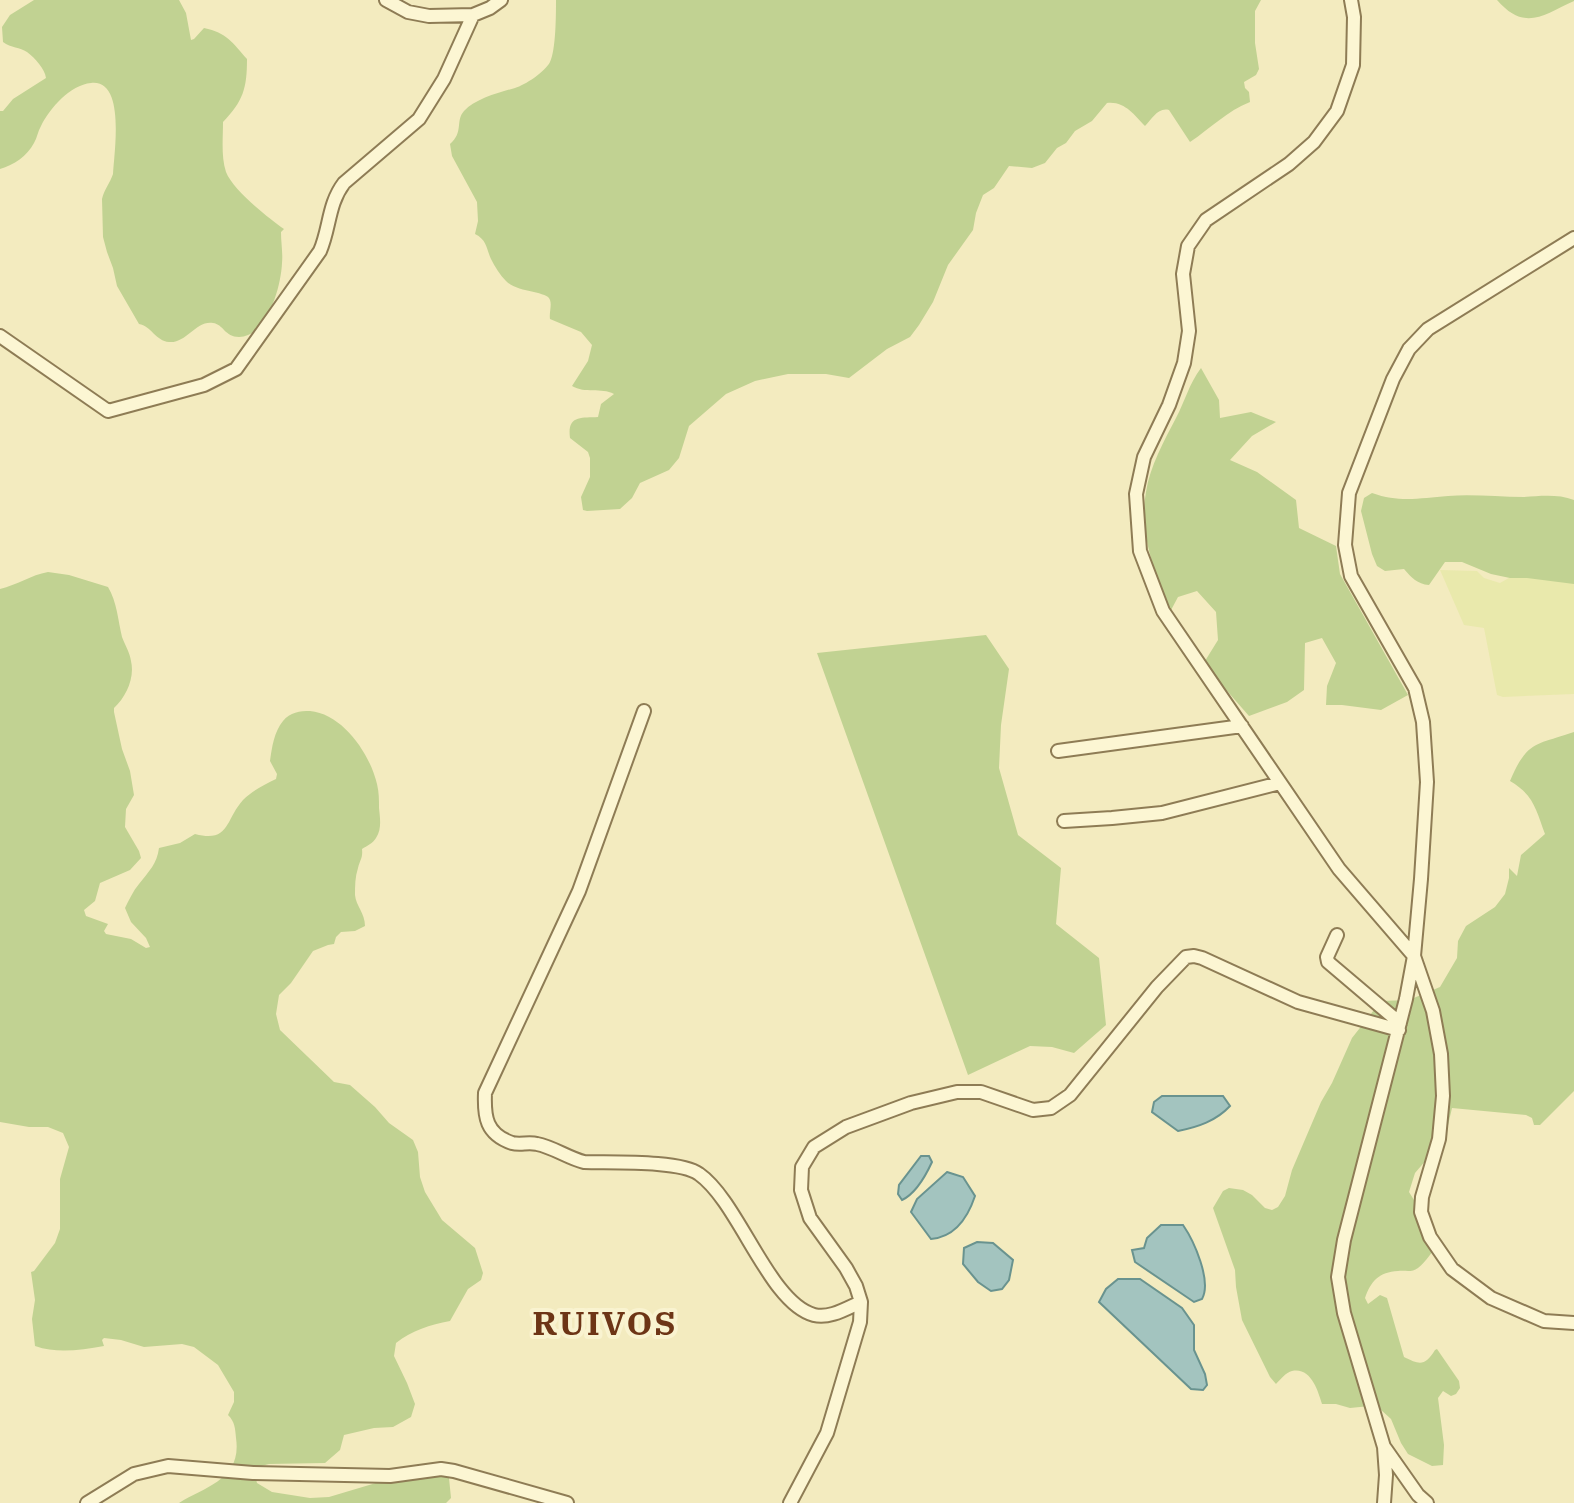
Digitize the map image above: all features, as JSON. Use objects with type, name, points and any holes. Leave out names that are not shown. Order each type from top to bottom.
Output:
[{"type":"street","points":[[386,0],[408,12],[429,16],[473,15],[501,0]]},
{"type":"street","points":[[1351,0],[1354,17],[1353,65],[1337,111],[1314,142],[1289,164],[1206,220],[1188,246],[1183,274],[1189,331],[1184,363],[1169,405],[1144,457],[1136,494],[1140,551],[1163,611],[1339,869],[1414,956],[1433,1011],[1441,1054],[1443,1096],[1439,1139],[1422,1197],[1421,1212],[1430,1237],[1452,1269],[1491,1298],[1544,1321],[1574,1323]]},
{"type":"street","points":[[0,336],[108,411],[204,385],[236,369],[320,251],[335,195],[344,183],[419,119],[444,79],[473,15]]},
{"type":"street","points":[[1384,1503],[1384,1447],[1344,1313],[1338,1277],[1344,1240],[1399,1027],[1414,956],[1427,782],[1423,722],[1415,688],[1351,576],[1345,545],[1349,493],[1393,379],[1409,349],[1428,329],[1574,238]]},
{"type":"street","points":[[644,711],[579,891],[485,1093],[484,1109],[488,1127],[514,1143],[539,1144],[584,1162],[675,1166],[698,1172],[715,1189],[783,1292],[800,1308],[816,1315],[835,1314],[861,1302]]},
{"type":"street","points":[[1058,751],[1242,726]]},
{"type":"street","points":[[1064,821],[1162,813],[1280,783]]},
{"type":"street","points":[[1337,935],[1327,957],[1328,962],[1399,1027]]},
{"type":"street","points":[[790,1503],[827,1433],[860,1322],[861,1302],[856,1286],[810,1218],[801,1190],[802,1167],[814,1147],[846,1127],[911,1103],[957,1092],[981,1092],[1033,1110],[1051,1108],[1070,1095],[1157,987],[1186,957],[1202,958],[1298,1002],[1399,1027]]},
{"type":"street","points":[[1384,1447],[1427,1503]]},
{"type":"street","points":[[87,1503],[134,1474],[168,1466],[253,1473],[390,1476],[441,1469],[567,1503]]},
{"type":"green space","points":[[34,0],[179,0],[186,13],[191,40],[204,28],[212,30],[228,39],[247,59],[242,94],[223,122],[224,166],[243,195],[284,229],[281,232],[281,273],[275,297],[265,320],[249,335],[234,336],[216,324],[207,323],[175,342],[169,342],[139,324],[117,286],[103,237],[102,199],[113,174],[116,119],[114,104],[102,85],[91,83],[68,93],[50,112],[28,152],[0,169],[0,111],[46,78],[42,67],[30,54],[3,42],[2,27],[10,15]]},
{"type":"green space","points":[[556,0],[1261,0],[1255,11],[1259,69],[1256,75],[1244,82],[1250,102],[1226,115],[1190,142],[1169,110],[1158,112],[1145,126],[1124,106],[1107,103],[1092,121],[1075,131],[1045,163],[1032,168],[1009,166],[994,188],[983,195],[973,230],[948,265],[933,302],[910,337],[887,349],[849,378],[826,374],[788,374],[755,381],[726,394],[689,426],[679,458],[669,470],[640,483],[632,498],[620,509],[587,511],[583,510],[581,497],[590,477],[590,458],[588,452],[570,438],[571,425],[576,419],[598,417],[601,404],[614,394],[572,386],[588,361],[592,345],[581,332],[550,319],[551,302],[548,297],[517,288],[500,274],[484,242],[475,234],[477,202],[452,156],[450,144],[457,135],[464,111],[488,96],[524,84],[550,62]]},
{"type":"green space","points":[[1497,0],[1574,1],[1543,15],[1525,18],[1516,16]]},
{"type":"green space","points":[[1201,368],[1219,400],[1220,418],[1251,412],[1276,422],[1252,436],[1230,460],[1257,472],[1296,500],[1299,528],[1336,546],[1340,574],[1408,695],[1381,710],[1326,705],[1327,686],[1336,663],[1322,638],[1305,643],[1304,690],[1287,702],[1249,716],[1205,661],[1218,640],[1216,612],[1197,591],[1178,597],[1170,612],[1146,538],[1144,507],[1158,454]]},
{"type":"green space","points":[[1372,493],[1401,499],[1467,495],[1549,496],[1574,500],[1574,584],[1510,578],[1462,562],[1445,562],[1429,585],[1415,580],[1404,569],[1385,571],[1377,566],[1372,554],[1361,511],[1364,498]]},
{"type":"green space","points":[[1440,570],[1477,571],[1484,578],[1500,583],[1516,574],[1574,579],[1574,694],[1497,695],[1484,628],[1464,625]]},
{"type":"green space","points":[[48,572],[108,587],[131,661],[132,674],[128,687],[114,712],[134,795],[126,809],[125,827],[141,858],[130,870],[100,883],[95,901],[84,910],[86,916],[108,924],[104,931],[106,934],[150,947],[131,922],[125,908],[154,863],[159,848],[180,843],[195,834],[206,836],[221,832],[243,800],[276,779],[277,774],[270,761],[275,735],[289,716],[310,711],[333,719],[353,737],[368,760],[379,793],[380,827],[375,840],[362,849],[357,871],[356,899],[365,926],[355,931],[341,932],[334,944],[313,951],[279,995],[276,1014],[280,1030],[334,1082],[350,1085],[389,1123],[413,1140],[425,1192],[442,1220],[475,1248],[483,1273],[481,1280],[468,1289],[450,1321],[422,1329],[396,1343],[394,1356],[415,1404],[411,1417],[393,1427],[344,1435],[340,1450],[325,1463],[269,1464],[253,1468],[257,1483],[272,1492],[310,1498],[329,1497],[406,1474],[418,1464],[449,1478],[451,1498],[446,1503],[179,1503],[220,1480],[234,1463],[235,1431],[228,1415],[234,1402],[234,1392],[218,1365],[194,1347],[182,1344],[144,1347],[104,1338],[104,1346],[78,1350],[61,1351],[35,1346],[32,1319],[35,1300],[31,1272],[55,1243],[60,1229],[60,1179],[69,1147],[63,1133],[48,1127],[0,1122],[0,589]]},
{"type":"green space","points":[[986,635],[1009,669],[999,768],[1018,835],[1061,868],[1056,924],[1099,958],[1106,1025],[1074,1053],[1052,1047],[1030,1046],[968,1075],[817,653]]},
{"type":"green space","points":[[1574,732],[1574,1091],[1540,1125],[1534,1125],[1532,1118],[1526,1115],[1452,1108],[1445,1138],[1415,1173],[1409,1192],[1440,1242],[1415,1270],[1386,1273],[1377,1278],[1365,1298],[1368,1304],[1380,1295],[1387,1298],[1404,1357],[1422,1362],[1437,1349],[1459,1381],[1460,1388],[1456,1394],[1451,1396],[1443,1391],[1438,1398],[1444,1445],[1443,1465],[1432,1466],[1408,1454],[1391,1419],[1380,1409],[1322,1404],[1313,1381],[1299,1371],[1288,1373],[1276,1384],[1270,1377],[1242,1320],[1235,1270],[1213,1208],[1223,1191],[1229,1188],[1252,1195],[1265,1208],[1272,1210],[1278,1207],[1321,1102],[1352,1038],[1381,1001],[1409,1000],[1440,987],[1457,958],[1458,941],[1466,926],[1495,907],[1505,894],[1509,868],[1517,876],[1521,855],[1545,834],[1529,798],[1510,781],[1522,758],[1542,742]]},
{"type":"water","points":[[1162,1096],[1223,1096],[1230,1106],[1206,1123],[1178,1131],[1152,1112],[1154,1102]]},
{"type":"water","points":[[921,1156],[929,1156],[932,1162],[916,1189],[902,1200],[898,1194],[899,1185]]},
{"type":"water","points":[[947,1172],[963,1177],[975,1196],[969,1211],[954,1230],[931,1239],[911,1212],[917,1199]]},
{"type":"water","points":[[1161,1225],[1183,1225],[1187,1232],[1203,1272],[1205,1291],[1202,1299],[1194,1302],[1135,1262],[1132,1250],[1144,1248],[1147,1238]]},
{"type":"water","points":[[977,1242],[993,1243],[1013,1260],[1009,1280],[1002,1289],[991,1291],[978,1282],[963,1264],[964,1248]]},
{"type":"water","points":[[1118,1279],[1140,1279],[1182,1308],[1194,1325],[1194,1350],[1207,1385],[1203,1390],[1191,1389],[1099,1302],[1106,1289]]},
{"type":"district","name":"RUIVOS","points":[[605,1323]]}]
